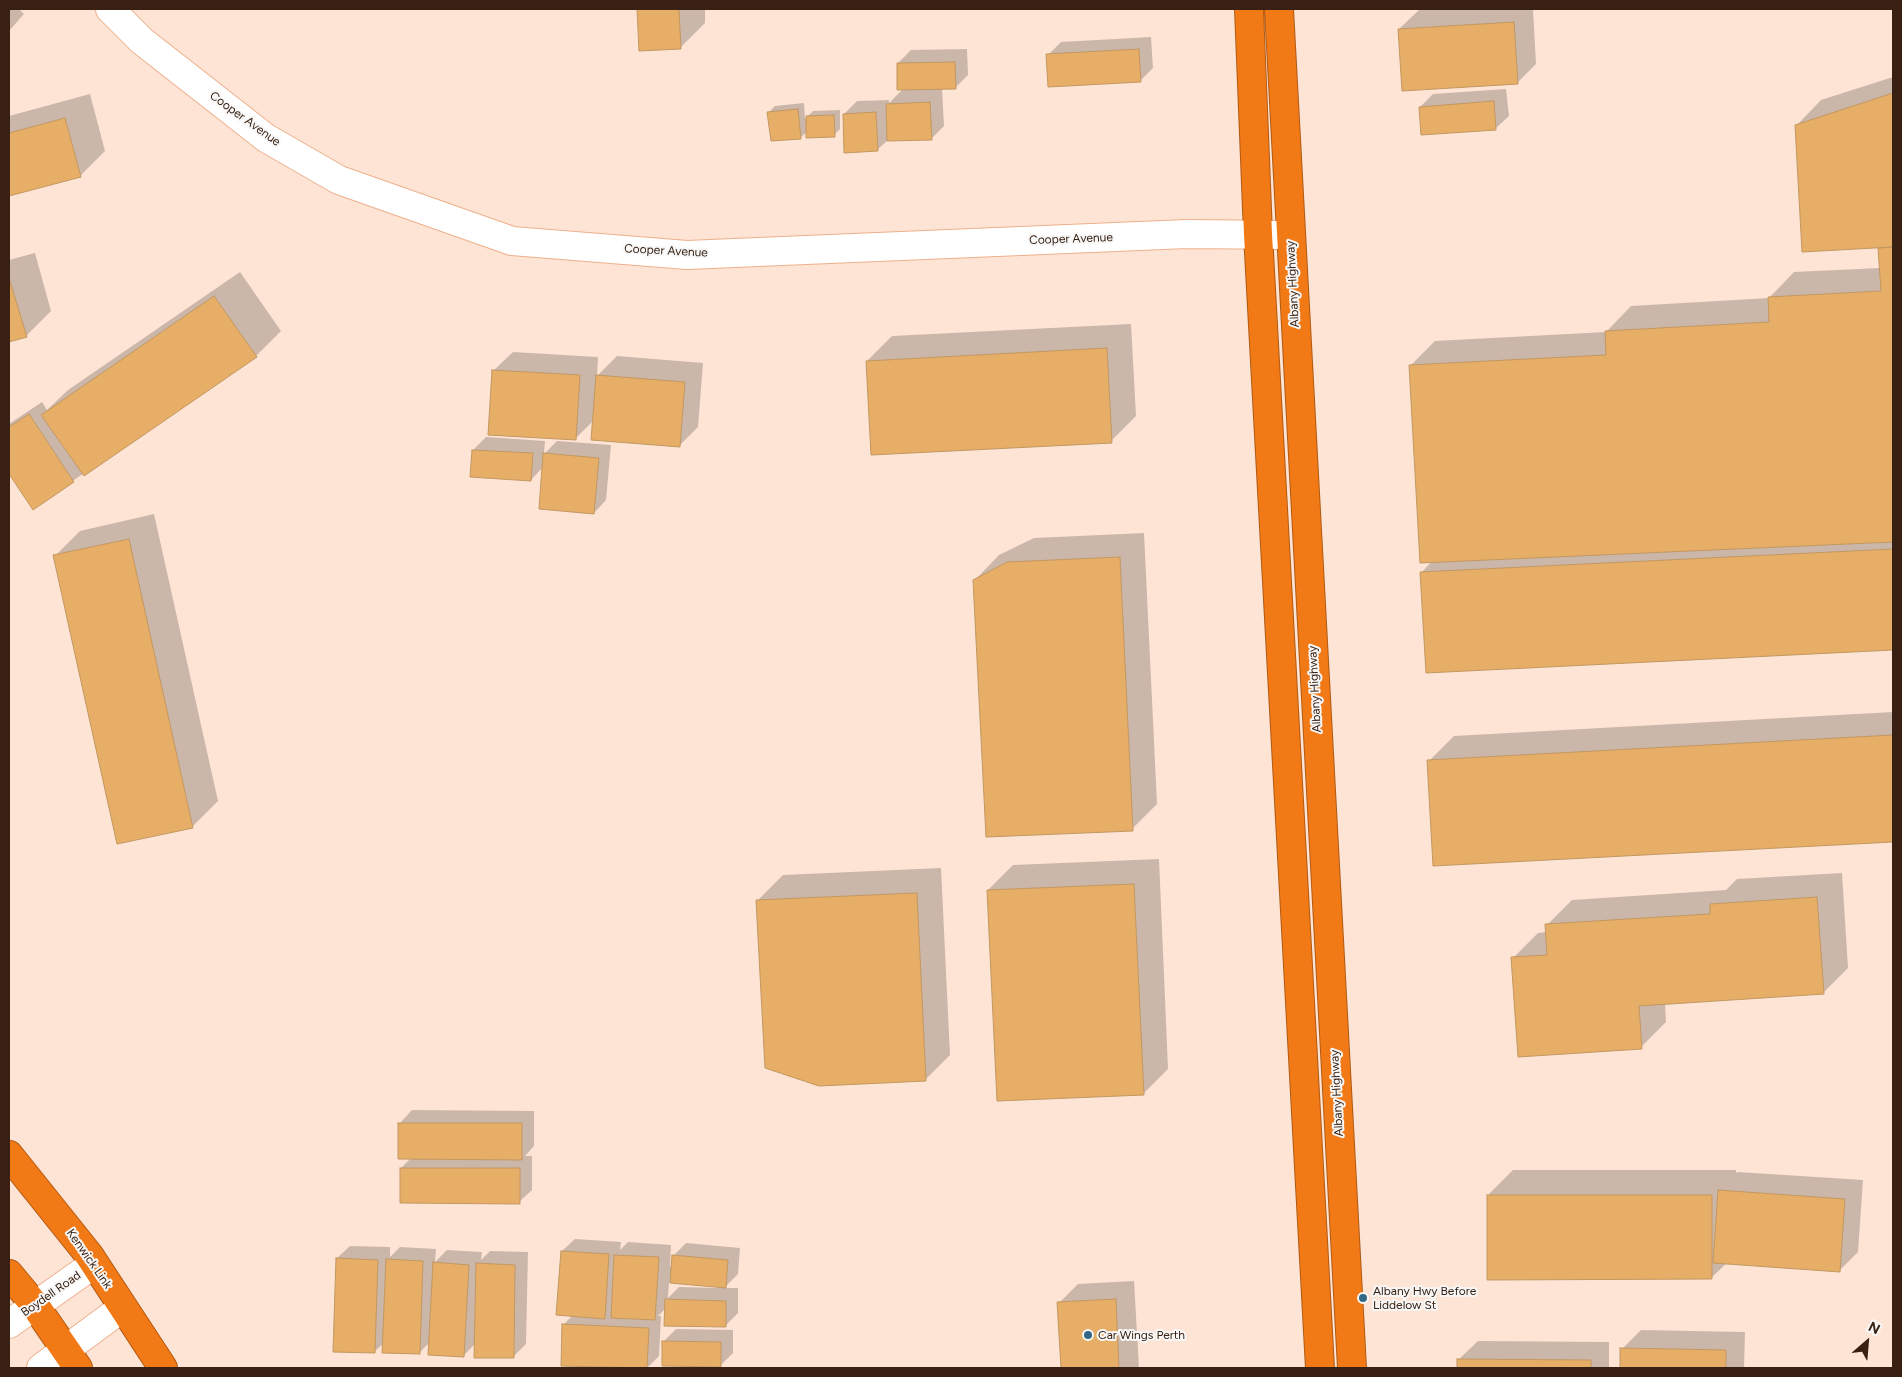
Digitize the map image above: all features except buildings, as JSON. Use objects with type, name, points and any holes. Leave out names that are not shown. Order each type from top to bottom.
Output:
[{"type":"highway","points":[[1249,9],[1258,234],[1320,1368]]},
{"type":"highway","name":"Albany Highway","points":[[1279,9],[1352,1368]]},
{"type":"highway","name":"Kenwick Link","points":[[9,1154],[94,1264],[162,1368]]},
{"type":"highway","points":[[9,1274],[34,1304],[72,1358]]},
{"type":"street","name":"Cooper Avenue","points":[[110,9],[142,41],[266,138],[339,180],[512,241],[687,254],[1187,234],[1290,235]]},
{"type":"street","name":"Boydell Road","points":[[9,1324],[34,1304],[94,1264]]},
{"type":"street","points":[[41,1368],[72,1358],[122,1308]]},
{"type":"place","name":"Albany Hwy Before Liddelow St","points":[[1363,1298]]},
{"type":"place","name":"Car Wings Perth","points":[[1088,1335]]}]
